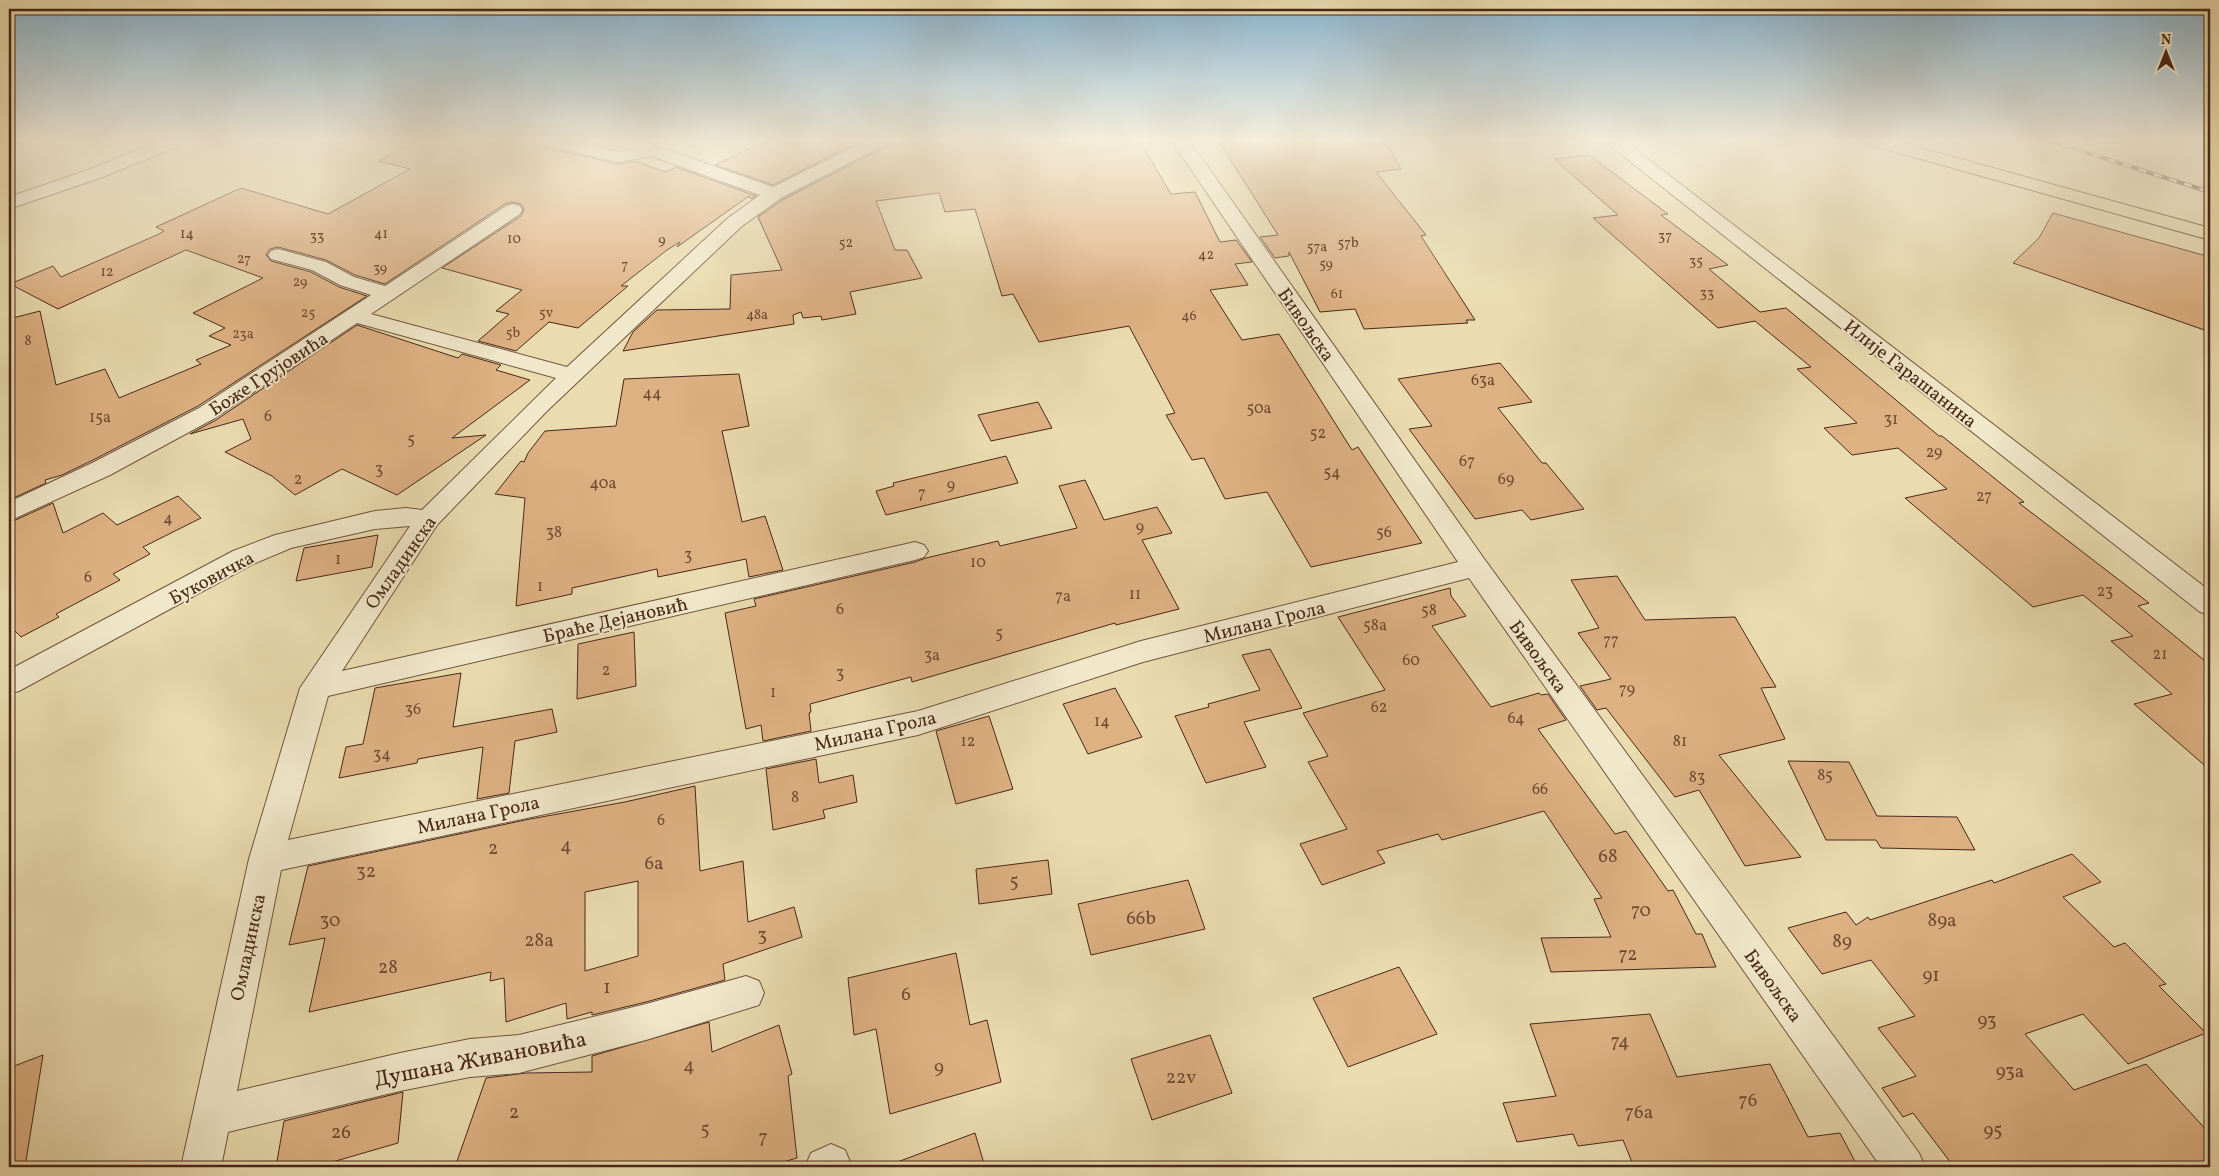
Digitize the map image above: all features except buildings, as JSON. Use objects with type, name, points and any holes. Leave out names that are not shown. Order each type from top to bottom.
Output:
[{"type":"main road","points":[[2070,195],[2210,234]]},
{"type":"street","points":[[9,203],[33,195]]},
{"type":"street","name":"Омладинска","points":[[201,1167],[266,859],[315,688],[428,519],[571,375],[735,222],[773,195]]},
{"type":"street","name":"Бивољска","points":[[1218,195],[1475,567],[1904,1167]]},
{"type":"street","name":"Илије Гарашанина","points":[[1683,195],[2210,605]]},
{"type":"street","name":"Боже Грујовића","points":[[9,512],[101,469],[207,413],[513,210]]},
{"type":"street","points":[[278,255],[318,266],[347,281],[388,293]]},
{"type":"street","points":[[354,316],[571,375]]},
{"type":"street","name":"Буковичка","points":[[9,683],[242,558],[284,540],[375,520],[406,517],[428,519]]},
{"type":"street","name":"Браће Дејановић","points":[[315,688],[915,551]]},
{"type":"street","name":"Милана Грола","points":[[266,859],[918,723],[1141,652],[1475,567]]},
{"type":"street","name":"Душана Живановића","points":[[212,1116],[400,1072],[470,1058],[519,1054],[646,1022],[746,993]]}]
